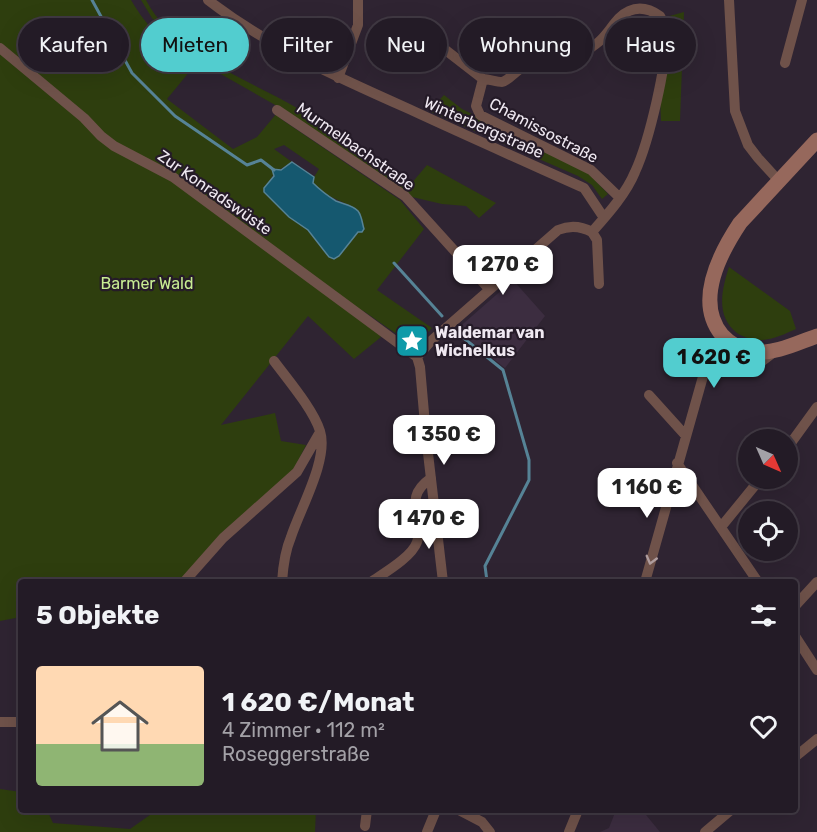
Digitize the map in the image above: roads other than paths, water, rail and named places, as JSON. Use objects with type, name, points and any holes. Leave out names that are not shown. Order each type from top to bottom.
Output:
[{"type":"street","name":"Winterbergstraße","points":[[208,0],[232,18],[286,51],[338,78],[584,188],[604,218]]},
{"type":"street","points":[[338,78],[358,25],[358,0]]},
{"type":"street","points":[[729,0],[735,111],[748,145],[779,181]]},
{"type":"street","points":[[784,63],[802,0]]},
{"type":"street","name":"Chamissostraße","points":[[592,232],[604,218],[619,197],[634,174],[661,79],[666,30],[660,16],[646,9],[636,9],[620,16],[608,33],[586,51],[525,66],[505,81],[483,79],[476,106],[480,116],[591,170],[619,197]]},
{"type":"street","name":"Zur Konradswüste","points":[[0,48],[114,146],[173,177],[417,357]]},
{"type":"street","points":[[447,51],[483,79]]},
{"type":"street","name":"Murmelbachstraße","points":[[277,110],[405,196],[489,289]]},
{"type":"street","points":[[776,351],[754,352],[734,345],[719,331],[714,321],[710,301],[717,265],[730,237],[740,223],[817,140]]},
{"type":"street","points":[[443,579],[420,367],[417,357],[431,341],[489,289],[558,230],[566,226],[577,226],[592,232],[597,240],[599,284]]},
{"type":"street","points":[[646,579],[704,373],[711,367],[756,365],[776,351],[817,336]]},
{"type":"street","points":[[274,361],[300,397],[320,432],[320,456],[290,539],[282,579]]},
{"type":"street","points":[[649,395],[686,436]]},
{"type":"street","points":[[798,433],[817,406]]},
{"type":"street","points":[[187,579],[223,538],[297,472],[320,432]]},
{"type":"street","points":[[677,463],[756,579]]},
{"type":"street","points":[[375,579],[408,555],[416,545],[419,532],[415,495],[419,487],[431,478]]},
{"type":"street","points":[[721,527],[752,489]]},
{"type":"street","points":[[798,603],[817,582]]},
{"type":"street","points":[[798,641],[817,670]]},
{"type":"street","points":[[0,722],[18,722]]},
{"type":"street","points":[[798,755],[817,739]]},
{"type":"street","points":[[365,826],[367,813]]},
{"type":"street","points":[[427,832],[435,813]]},
{"type":"street","points":[[465,813],[482,822],[489,832]]},
{"type":"street","points":[[569,832],[577,813]]},
{"type":"street","points":[[705,832],[727,813]]},
{"type":"water","points":[[292,162],[314,177],[313,183],[324,193],[336,201],[353,207],[360,215],[364,229],[358,232],[334,259],[329,257],[308,230],[289,217],[264,192],[264,188],[274,176],[272,169],[281,170]]},
{"type":"waterway","points":[[92,0],[132,73],[175,116],[247,165],[261,160],[274,170]]},
{"type":"waterway","points":[[394,263],[442,316]]},
{"type":"waterway","points":[[455,331],[503,370],[529,460],[529,480],[485,566],[487,579]]},
{"type":"place","name":"Waldemar van Wichelkus","points":[[412,341]]},
{"type":"park label","name":"Barmer Wald","points":[[147,283]]}]
